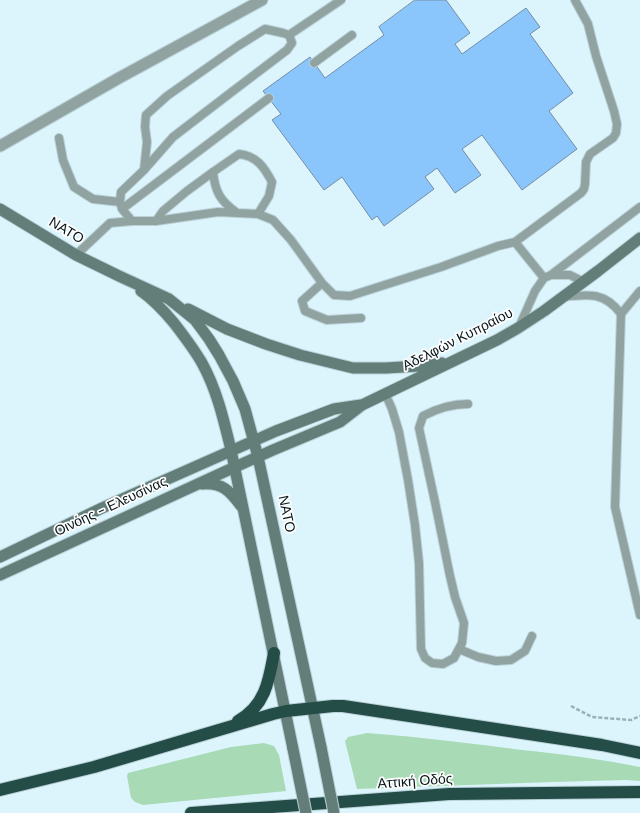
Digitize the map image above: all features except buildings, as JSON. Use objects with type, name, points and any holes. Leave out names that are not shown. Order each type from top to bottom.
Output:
[{"type":"highway","points":[[229,726],[246,717],[260,702],[266,690],[271,673],[274,653]]},
{"type":"highway","points":[[0,790],[94,767],[273,714],[333,706],[343,706],[602,745],[640,753]]},
{"type":"highway","name":"Αττική Οδός","points":[[191,813],[449,794],[640,792]]},
{"type":"main road","name":"ΝΑΤΟ","points":[[0,208],[76,255],[169,299],[195,320],[219,354],[233,381],[244,409],[258,457],[313,708],[334,813]]},
{"type":"main road","name":"Αδελφών Κυπραίου","points":[[235,467],[340,422],[362,405],[497,340],[518,328],[584,282],[640,238]]},
{"type":"main road","name":"ΝΑΤΟ","points":[[119,276],[150,297],[191,345],[202,363],[218,401],[235,467],[306,813]]},
{"type":"main road","points":[[169,299],[228,330],[300,355],[353,368],[386,368],[452,361]]},
{"type":"main road","name":"Αδελφών Κυπραίου","points":[[231,450],[334,408],[362,405]]},
{"type":"main road","name":"Οινόης - Ελευσίνας","points":[[0,557],[102,508],[231,450]]},
{"type":"main road","name":"Οινόης - Ελευσίνας","points":[[0,575],[235,467]]},
{"type":"main road","points":[[197,484],[208,483],[225,488],[233,495],[244,511]]},
{"type":"street","points":[[0,146],[119,78],[262,0]]},
{"type":"lane","points":[[289,35],[341,0]]},
{"type":"lane","points":[[76,255],[110,223],[156,221],[218,212],[258,214],[274,220],[291,240],[322,283],[334,295],[350,296],[441,267],[498,246],[515,242],[581,193],[585,184],[586,162],[590,154],[612,138],[616,133],[617,124],[614,111],[596,56],[588,24],[576,0]]},
{"type":"lane","points":[[132,221],[121,206],[121,192],[144,170],[173,137],[287,50],[292,43],[289,35],[283,32],[265,30],[238,46],[167,96],[146,115],[145,126],[147,142],[144,170]]},
{"type":"lane","points":[[314,64],[352,35]]},
{"type":"lane","points":[[121,206],[269,98]]},
{"type":"lane","points":[[59,138],[62,160],[74,187],[93,199],[121,206]]},
{"type":"lane","points":[[156,221],[163,211],[239,154],[254,158],[265,169],[272,182],[268,196],[258,214]]},
{"type":"lane","points":[[213,172],[218,195],[228,207],[237,213]]},
{"type":"lane","points":[[518,328],[535,291],[548,276],[640,207]]},
{"type":"lane","points":[[515,242],[548,276],[570,275],[584,282]]},
{"type":"lane","points":[[322,283],[302,301],[306,311],[327,320],[361,318]]},
{"type":"lane","points":[[621,314],[640,291]]},
{"type":"lane","points":[[561,297],[592,295],[606,299],[616,307],[621,314],[615,507],[640,615]]},
{"type":"lane","points":[[385,393],[399,432],[415,525],[419,563],[421,649],[425,658],[432,663],[443,664],[454,658],[462,643],[464,623],[451,583],[419,428],[423,416],[436,410],[457,404],[468,404]]},
{"type":"lane","points":[[459,649],[478,657],[496,661],[511,660],[525,651],[532,636]]},
{"type":"path","points":[[572,706],[592,717],[631,720],[640,716]]},
{"type":"green space","points":[[367,733],[406,736],[566,755],[640,767],[640,781],[553,782],[357,789],[345,741],[348,737]]},
{"type":"green space","points":[[264,743],[274,746],[279,755],[286,791],[143,805],[135,802],[131,798],[127,776],[128,773],[231,747]]}]
